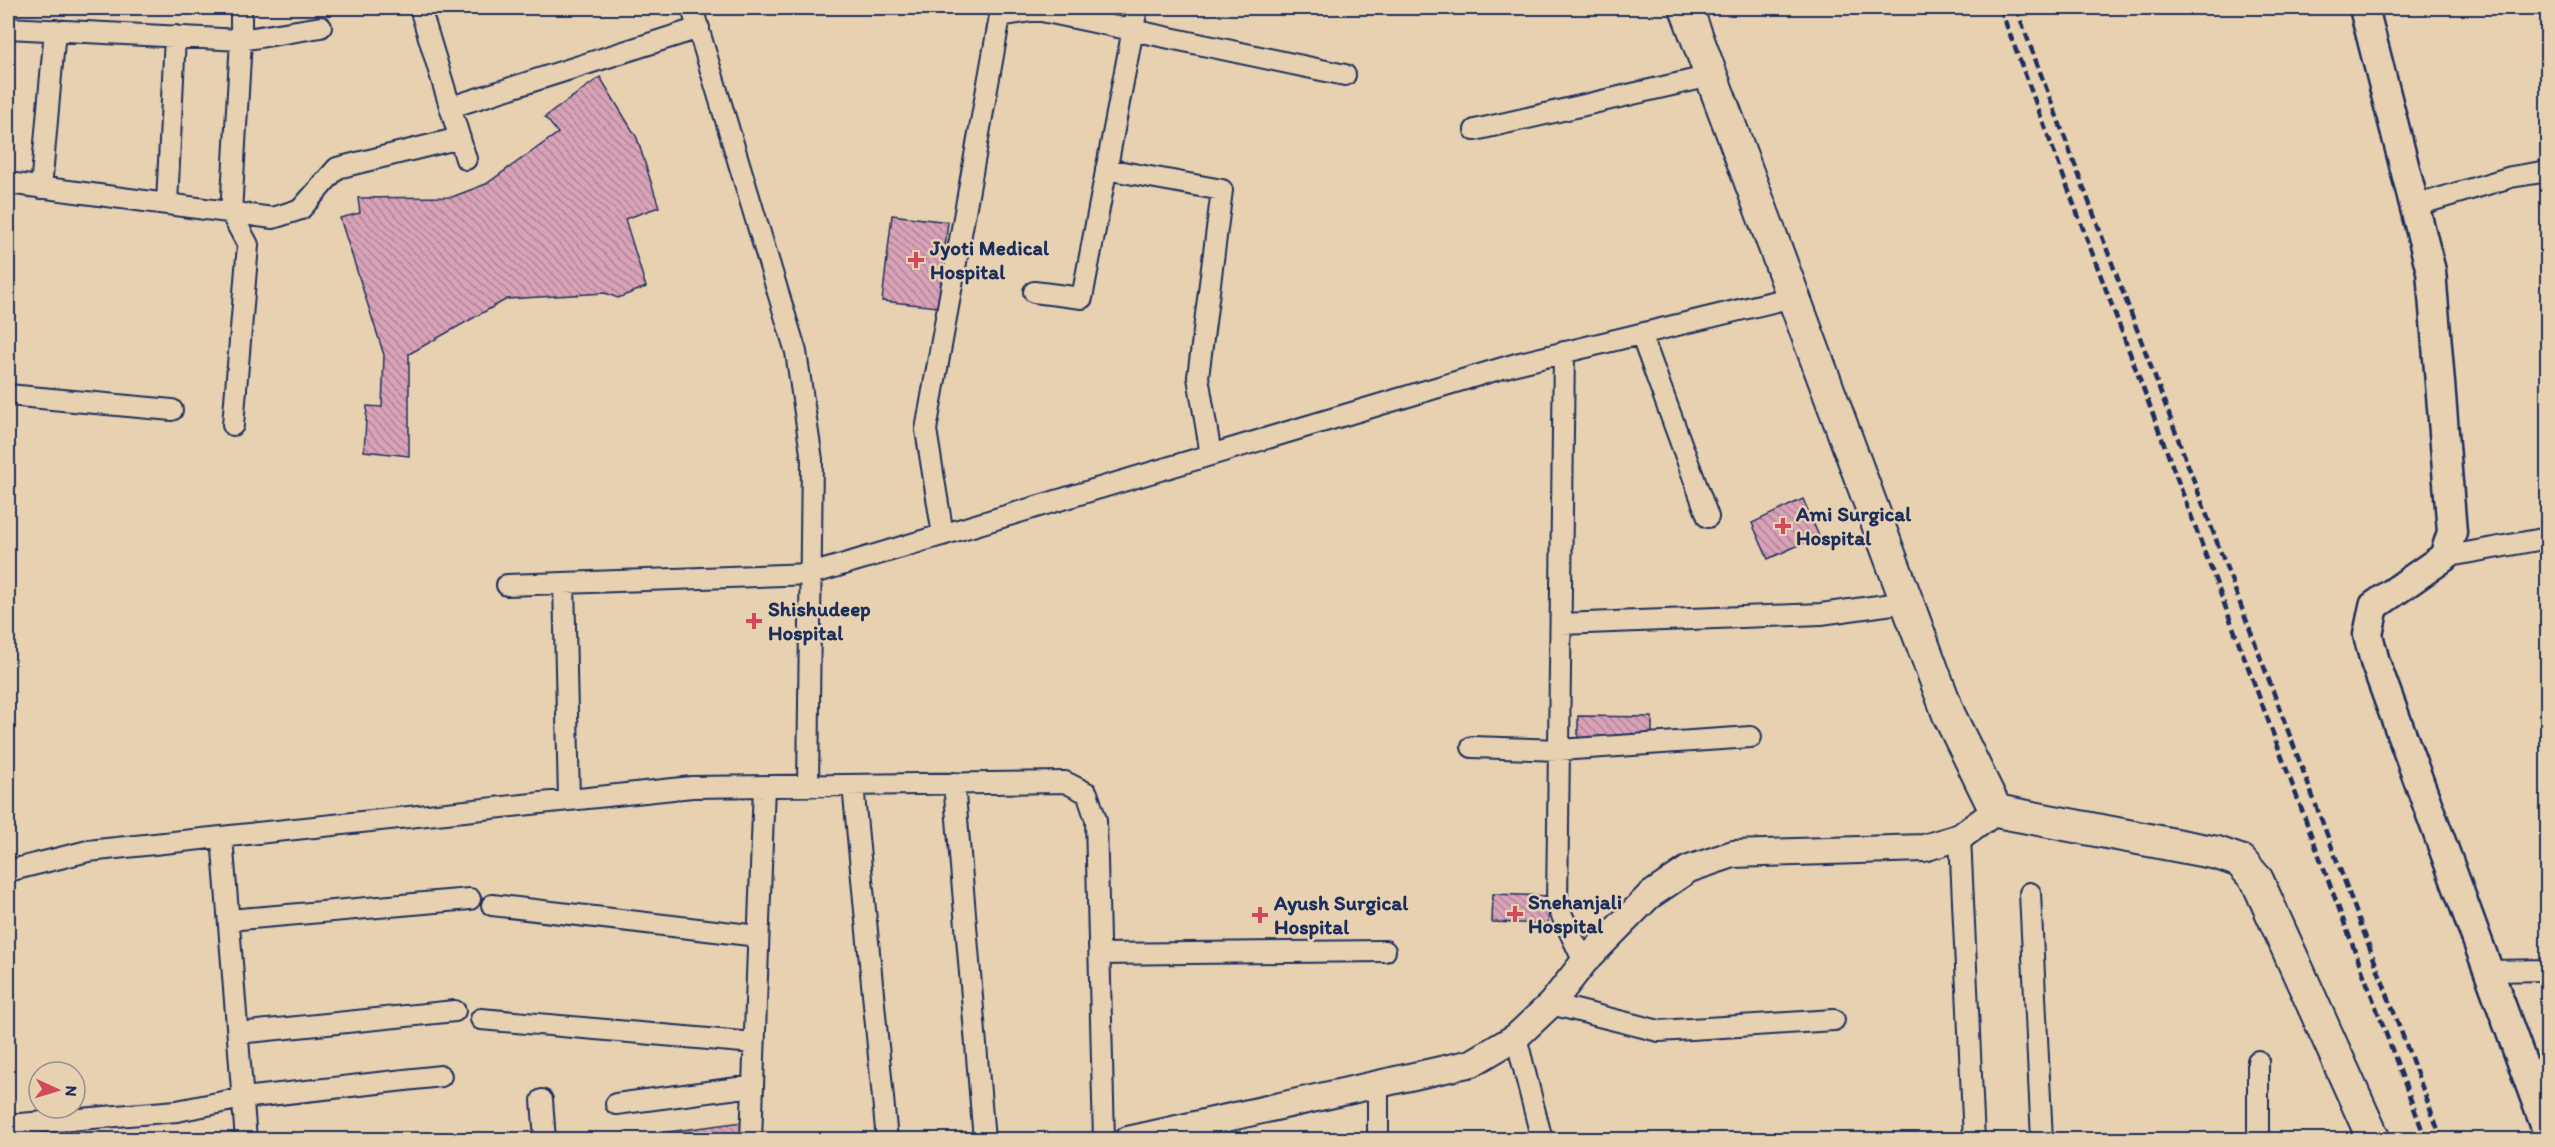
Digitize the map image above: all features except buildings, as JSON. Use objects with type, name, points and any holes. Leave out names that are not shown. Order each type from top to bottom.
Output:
[{"type":"main road","points":[[1686,8],[1949,715],[1996,811],[2217,853],[2240,861],[2257,880],[2374,1140]]},
{"type":"main road","points":[[2364,8],[2432,283],[2452,532],[2444,557],[2374,606],[2368,635],[2375,662],[2547,1133]]},
{"type":"street","points":[[233,425],[248,245],[231,213],[242,40],[241,8]]},
{"type":"street","points":[[420,8],[466,159]]},
{"type":"street","points":[[692,8],[796,352],[812,460],[808,786]]},
{"type":"street","points":[[1034,292],[1082,298],[1137,8]]},
{"type":"street","points":[[943,535],[926,430],[999,12],[1037,10],[1345,75]]},
{"type":"street","points":[[8,27],[242,40],[321,27]]},
{"type":"street","points":[[450,107],[699,28]]},
{"type":"street","points":[[41,188],[55,30]]},
{"type":"street","points":[[167,204],[175,36]]},
{"type":"street","points":[[1475,130],[1711,76]]},
{"type":"street","points":[[8,183],[273,218],[301,209],[336,168],[460,138]]},
{"type":"street","points":[[1106,168],[1222,190],[1198,377],[1211,455]]},
{"type":"street","points":[[2414,206],[2511,177],[2547,171]]},
{"type":"street","points":[[507,585],[811,574],[1516,364],[1793,297]]},
{"type":"street","points":[[1641,334],[1708,517]]},
{"type":"street","points":[[1564,352],[1557,905],[1584,962]]},
{"type":"street","points":[[8,395],[172,410]]},
{"type":"street","points":[[2444,557],[2547,538]]},
{"type":"street","points":[[564,583],[569,800]]},
{"type":"street","points":[[1561,624],[1821,614],[1906,602]]},
{"type":"street","points":[[1472,747],[1559,750],[1751,737]]},
{"type":"street","points":[[8,872],[88,851],[692,787],[1065,782],[1088,793],[1096,820],[1104,1140]]},
{"type":"street","points":[[954,783],[984,1140]]},
{"type":"street","points":[[853,785],[886,1140]]},
{"type":"street","points":[[751,1140],[764,786]]},
{"type":"street","points":[[1128,1140],[1213,1130],[1378,1084],[1472,1063],[1516,1037],[1551,1005],[1584,962],[1649,896],[1689,868],[1733,854],[1924,848],[1960,837],[1996,811]]},
{"type":"street","points":[[222,837],[246,1140]]},
{"type":"street","points":[[1960,837],[1974,1140]]},
{"type":"street","points":[[2030,893],[2042,1140]]},
{"type":"street","points":[[229,920],[470,899]]},
{"type":"street","points":[[492,905],[758,936]]},
{"type":"street","points":[[1100,954],[1385,951]]},
{"type":"street","points":[[2489,971],[2547,970]]},
{"type":"street","points":[[1551,1005],[1659,1031],[1834,1020]]},
{"type":"street","points":[[238,1033],[455,1011]]},
{"type":"street","points":[[481,1019],[754,1043]]},
{"type":"street","points":[[1516,1037],[1542,1140]]},
{"type":"street","points":[[2258,1061],[2258,1140]]},
{"type":"street","points":[[8,1125],[177,1111],[243,1098],[441,1076]]},
{"type":"street","points":[[1378,1084],[1378,1140]]},
{"type":"street","points":[[616,1104],[753,1086]]},
{"type":"street","points":[[542,1100],[545,1140]]},
{"type":"railway","points":[[2000,8],[2426,1140]]},
{"type":"railway","points":[[2016,8],[2442,1140]]},
{"type":"place","name":"Jyoti Medical Hospital","points":[[916,260]]},
{"type":"place","name":"Ami Surgical Hospital","points":[[1783,526]]},
{"type":"place","name":"Shishudeep Hospital","points":[[754,621]]},
{"type":"place","name":"Snehanjali Hospital","points":[[1515,914]]},
{"type":"place","name":"Ayush Surgical Hospital","points":[[1260,915]]}]
